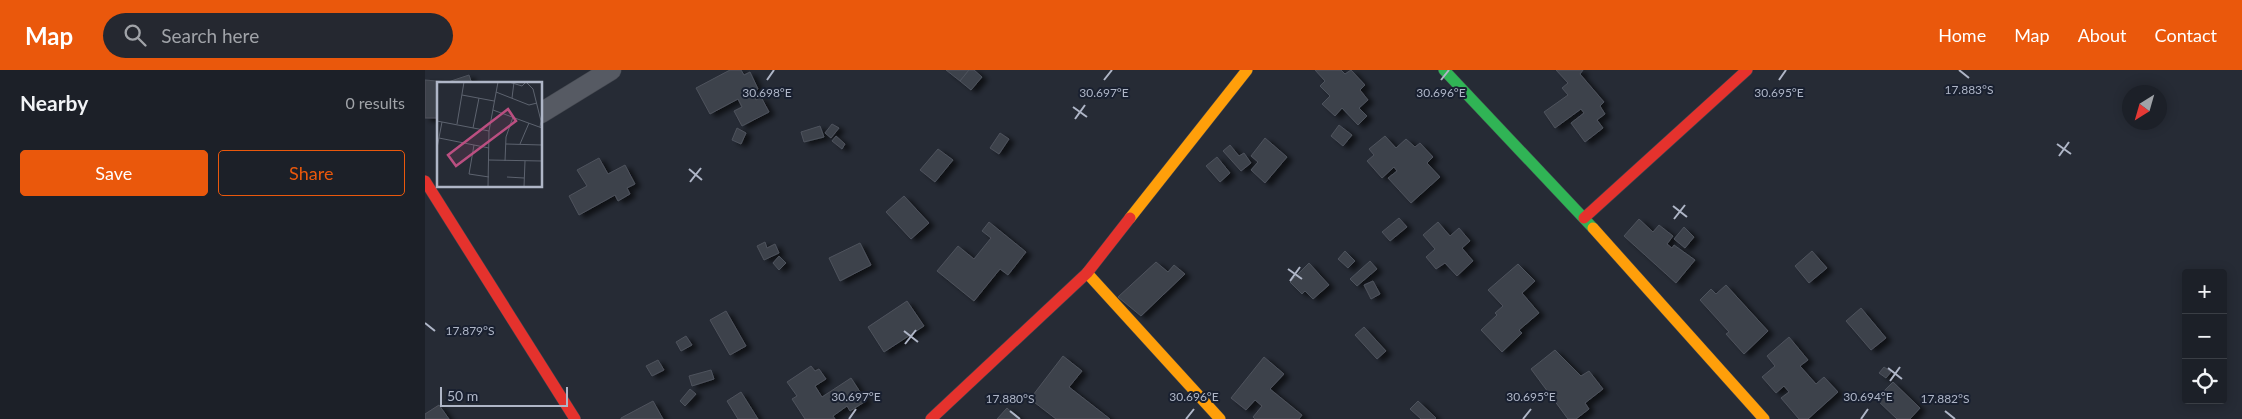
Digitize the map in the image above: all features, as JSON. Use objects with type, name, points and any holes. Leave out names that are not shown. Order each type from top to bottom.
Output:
[{"type":"street","points":[[543,112],[611,70]]},
{"type":"street","points":[[931,419],[1087,273],[1247,70]]},
{"type":"street","points":[[1444,70],[1585,218],[1764,419]]},
{"type":"street","points":[[1585,218],[1747,70]]},
{"type":"street","points":[[430,181],[575,419]]},
{"type":"street","points":[[1087,273],[1220,419]]},
{"type":"building","points":[[730,70],[741,70],[744,75],[750,72],[758,89],[752,92],[756,100],[761,97],[769,112],[742,126],[734,111],[742,107],[738,99],[710,114],[696,88]]},
{"type":"building","points":[[946,70],[969,70],[960,81]]},
{"type":"building","points":[[969,70],[974,70],[982,77],[971,90],[960,81]]},
{"type":"building","points":[[1315,70],[1341,70],[1345,74],[1351,70],[1365,85],[1360,90],[1368,100],[1359,108],[1367,116],[1358,125],[1342,108],[1335,116],[1322,104],[1330,96],[1320,86],[1325,81]]},
{"type":"building","points":[[1556,70],[1583,70],[1580,74],[1604,102],[1600,106],[1605,114],[1597,120],[1603,128],[1585,142],[1571,123],[1584,113],[1581,109],[1555,128],[1544,112],[1568,95],[1562,88],[1568,83]]},
{"type":"building","points":[[469,75],[471,82],[448,82]]},
{"type":"building","points":[[425,80],[448,82],[437,82],[437,118],[425,118]]},
{"type":"building","points":[[832,124],[839,128],[831,138],[825,133]]},
{"type":"building","points":[[1339,125],[1352,135],[1343,146],[1331,136]]},
{"type":"building","points":[[820,126],[824,137],[804,142],[801,132]]},
{"type":"building","points":[[737,128],[746,133],[741,144],[732,140]]},
{"type":"building","points":[[1000,133],[1009,139],[999,154],[990,148]]},
{"type":"building","points":[[836,136],[845,144],[842,149],[832,141]]},
{"type":"building","points":[[1385,136],[1396,148],[1406,139],[1415,147],[1420,143],[1433,157],[1427,163],[1440,177],[1411,203],[1388,178],[1397,171],[1394,167],[1382,178],[1367,161],[1374,155],[1369,149]]},
{"type":"building","points":[[1265,138],[1287,157],[1265,183],[1251,170],[1258,162],[1251,156]]},
{"type":"building","points":[[1230,145],[1239,156],[1244,153],[1251,163],[1241,171],[1223,151]]},
{"type":"building","points":[[938,149],[953,160],[935,182],[920,170]]},
{"type":"building","points":[[1217,157],[1230,173],[1220,182],[1206,166]]},
{"type":"building","points":[[599,158],[608,174],[625,165],[635,184],[627,188],[630,194],[618,201],[615,195],[579,215],[569,196],[587,186],[577,170]]},
{"type":"building","points":[[904,196],[929,223],[911,239],[886,212]]},
{"type":"building","points":[[1399,218],[1407,227],[1390,241],[1382,232]]},
{"type":"building","points":[[1639,219],[1653,232],[1659,225],[1673,236],[1667,244],[1672,248],[1674,245],[1695,260],[1676,283],[1624,236]]},
{"type":"building","points":[[989,222],[1026,252],[1008,275],[1000,269],[974,301],[937,271],[958,246],[974,259],[991,238],[982,231]]},
{"type":"building","points":[[1438,222],[1450,236],[1459,228],[1470,241],[1462,248],[1473,261],[1457,276],[1445,263],[1436,269],[1426,257],[1435,249],[1423,235]]},
{"type":"building","points":[[1684,227],[1694,237],[1685,248],[1674,239]]},
{"type":"building","points":[[765,242],[767,248],[775,244],[779,253],[764,260],[757,246]]},
{"type":"building","points":[[860,243],[871,265],[840,281],[829,258]]},
{"type":"building","points":[[1345,251],[1355,261],[1348,268],[1338,259]]},
{"type":"building","points":[[1812,251],[1827,268],[1809,283],[1795,266]]},
{"type":"building","points":[[779,256],[786,263],[779,270],[773,263]]},
{"type":"building","points":[[1370,261],[1377,269],[1357,286],[1350,279]]},
{"type":"building","points":[[1156,262],[1168,272],[1174,265],[1185,274],[1141,316],[1118,297]]},
{"type":"building","points":[[1309,263],[1329,285],[1313,299],[1305,291],[1302,294],[1290,282]]},
{"type":"building","points":[[1518,264],[1535,281],[1522,293],[1539,313],[1519,330],[1522,333],[1502,352],[1481,330],[1497,315],[1495,313],[1503,306],[1488,290]]},
{"type":"building","points":[[1373,281],[1380,294],[1371,299],[1364,285]]},
{"type":"building","points":[[1726,285],[1768,331],[1744,354],[1726,334],[1729,332],[1700,300],[1711,289],[1716,294]]},
{"type":"building","points":[[907,301],[924,326],[884,352],[868,327]]},
{"type":"building","points":[[1861,308],[1886,338],[1871,350],[1846,321]]},
{"type":"building","points":[[726,311],[746,346],[730,355],[710,320]]},
{"type":"building","points":[[1364,327],[1386,351],[1377,359],[1355,335]]},
{"type":"building","points":[[686,336],[692,345],[681,351],[676,342]]},
{"type":"building","points":[[1789,337],[1808,360],[1800,366],[1816,384],[1824,377],[1838,392],[1808,419],[1799,419],[1781,398],[1789,392],[1784,386],[1776,393],[1762,377],[1775,366],[1767,356]]},
{"type":"building","points":[[1555,350],[1581,376],[1589,371],[1603,389],[1585,403],[1589,409],[1576,419],[1568,419],[1531,369]]},
{"type":"building","points":[[1063,356],[1082,371],[1069,387],[1110,419],[1056,419],[1030,399]]},
{"type":"building","points":[[1264,357],[1284,374],[1270,389],[1302,415],[1299,419],[1255,419],[1253,417],[1262,406],[1255,400],[1246,410],[1231,398]]},
{"type":"building","points":[[658,360],[664,370],[652,376],[646,366]]},
{"type":"building","points":[[811,366],[815,371],[819,369],[826,379],[815,386],[822,397],[851,378],[866,401],[850,411],[847,406],[833,416],[835,419],[805,419],[792,399],[797,396],[787,382]]},
{"type":"building","points":[[1884,367],[1891,372],[1886,378],[1879,373]]},
{"type":"building","points":[[711,370],[714,379],[692,386],[689,376]]},
{"type":"building","points":[[1893,382],[1920,408],[1910,419],[1897,419],[1876,399]]},
{"type":"building","points":[[690,389],[696,394],[685,406],[680,401]]},
{"type":"building","points":[[741,392],[758,419],[738,419],[727,401]]},
{"type":"building","points":[[653,401],[663,419],[621,419],[621,418]]},
{"type":"building","points":[[1418,401],[1435,419],[1421,419],[1410,409]]},
{"type":"building","points":[[439,405],[449,419],[425,419],[425,414]]},
{"type":"building","points":[[1007,408],[1019,419],[997,419]]},
{"type":"traffic: fast","points":[[1444,70],[1593,228]]},
{"type":"traffic: slow","points":[[1130,218],[1247,70]]},
{"type":"traffic: slow","points":[[1593,228],[1764,419]]},
{"type":"traffic: slow","points":[[1087,273],[1220,419]]},
{"type":"traffic: jam","points":[[1584,218],[1747,70]]},
{"type":"traffic: jam","points":[[425,181],[575,419]]},
{"type":"traffic: jam","points":[[931,419],[1087,273],[1130,218]]}]
